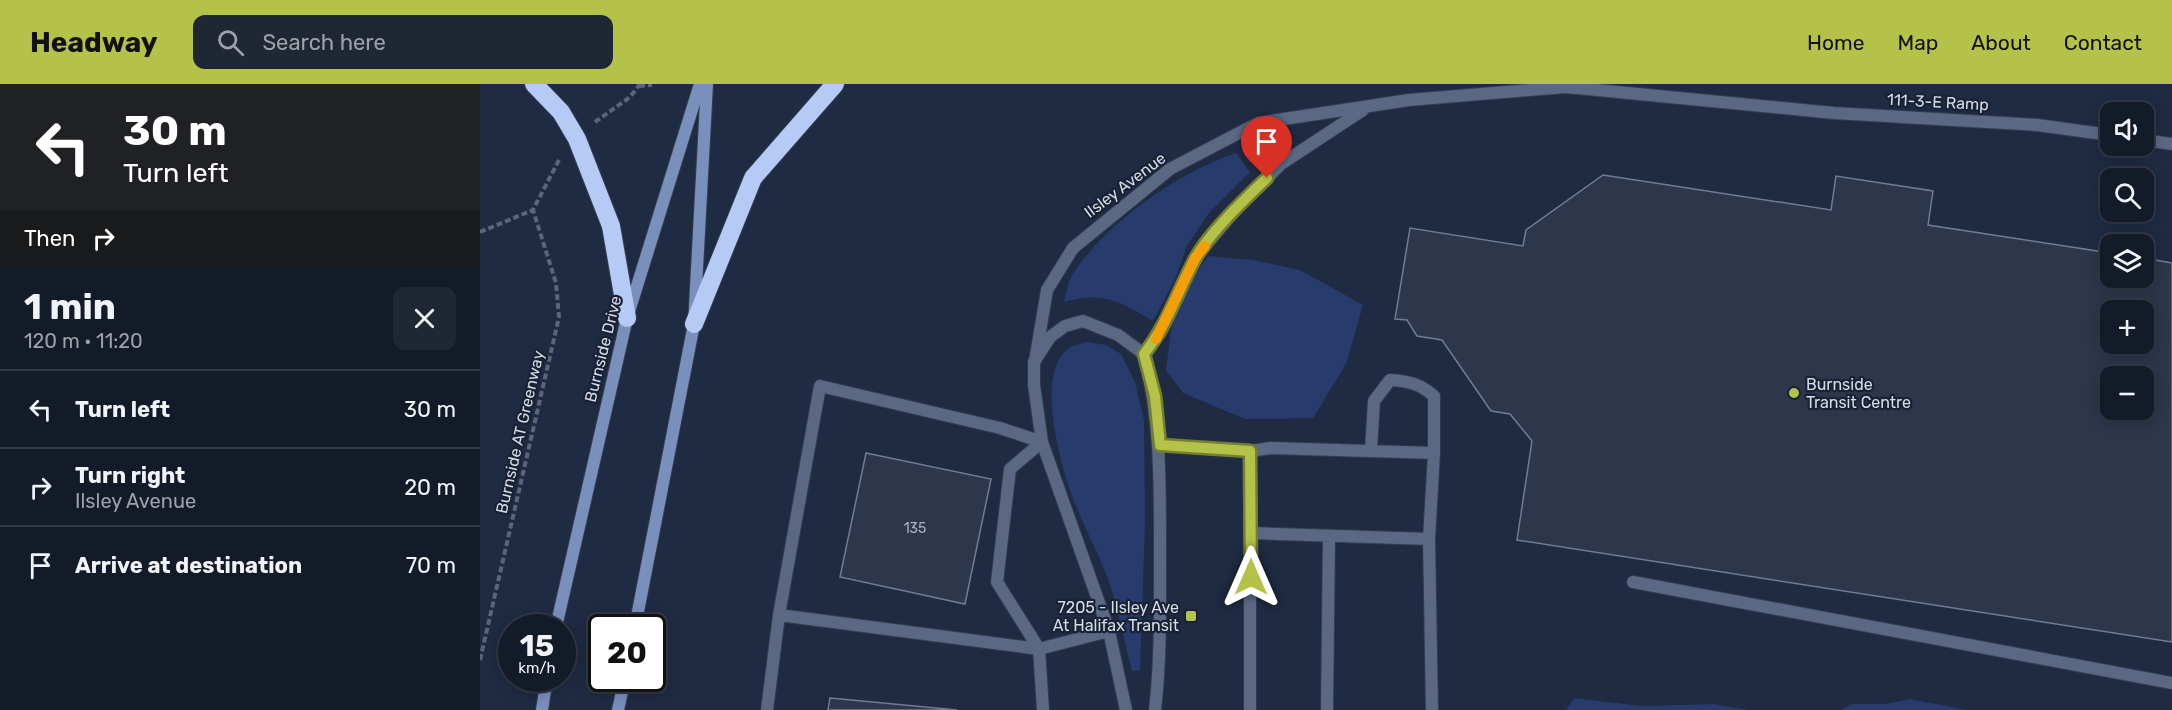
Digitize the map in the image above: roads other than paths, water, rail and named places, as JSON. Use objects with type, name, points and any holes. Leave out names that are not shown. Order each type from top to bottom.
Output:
[{"type":"highway","points":[[534,84],[561,112],[577,139],[611,226],[627,318]]},
{"type":"highway","points":[[694,324],[753,178],[835,84]]},
{"type":"main road","name":"Burnside Drive","points":[[559,614],[627,318],[700,84]]},
{"type":"main road","points":[[638,614],[694,324],[707,84]]},
{"type":"main road","points":[[542,710],[545,692]]},
{"type":"main road","points":[[618,710],[622,692]]},
{"type":"street","name":"111-3-E Ramp","points":[[1369,106],[1566,87],[1834,113],[2037,125],[2100,134]]},
{"type":"street","points":[[1144,354],[1161,332],[1195,258],[1238,207],[1281,164],[1369,106]]},
{"type":"street","name":"Ilsley Avenue","points":[[1126,710],[1109,631],[1042,442],[1034,385],[1034,362],[1047,290],[1073,248],[1139,192],[1170,170],[1258,123],[1369,106]]},
{"type":"street","points":[[2154,141],[2172,144]]},
{"type":"street","points":[[1034,362],[1050,337],[1065,326],[1083,321],[1118,335],[1144,354],[1155,396],[1160,445],[1160,664],[1155,710]]},
{"type":"street","points":[[1371,450],[1374,401],[1390,380],[1421,385],[1434,396],[1434,453],[1429,539],[1432,710]]},
{"type":"street","points":[[767,710],[779,615],[820,386],[1000,428],[1042,442]]},
{"type":"street","points":[[1042,442],[1010,469],[997,582],[1039,649],[1043,710]]},
{"type":"street","points":[[1160,445],[1250,451],[1271,448],[1434,453]]},
{"type":"street","points":[[1250,451],[1250,710]]},
{"type":"street","points":[[1251,533],[1429,539]]},
{"type":"street","points":[[1327,710],[1329,536]]},
{"type":"street","points":[[1633,582],[2172,683]]},
{"type":"street","points":[[779,615],[1039,649],[1109,631]]},
{"type":"place","name":"Burnside Transit Centre","points":[[1794,393]]},
{"type":"place","name":"7205 - Ilsley Ave At Halifax Transit","points":[[1191,616]]}]
